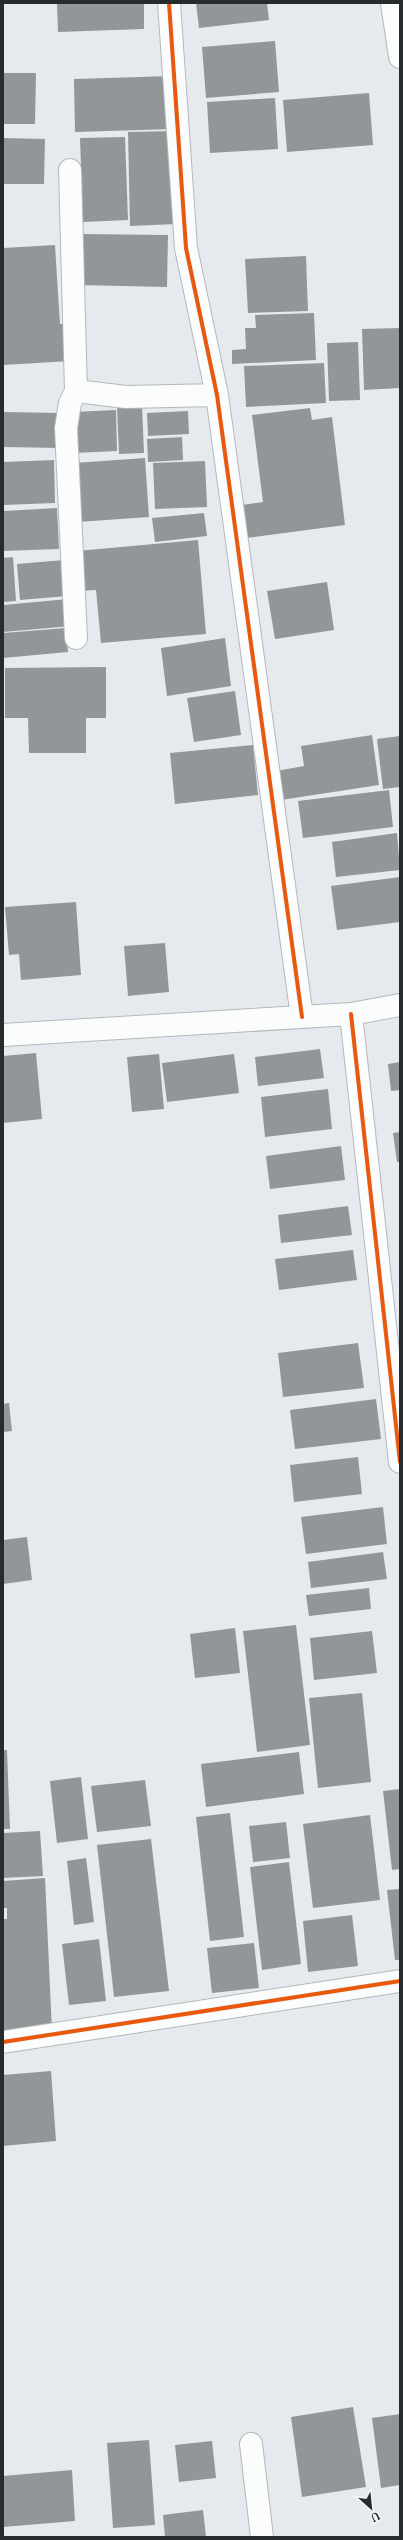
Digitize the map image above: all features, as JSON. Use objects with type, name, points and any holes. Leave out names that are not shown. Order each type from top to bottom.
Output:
[{"type":"street","points":[[169,3],[186,248],[217,396],[302,1017]]},
{"type":"street","points":[[392,3],[400,57]]},
{"type":"street","points":[[70,170],[76,391],[70,403],[66,428],[76,638]]},
{"type":"street","points":[[76,391],[126,397],[217,396]]},
{"type":"street","points":[[3,1035],[350,1014],[400,1005]]},
{"type":"street","points":[[350,1014],[400,1462]]},
{"type":"street","points":[[3,2042],[400,1981]]},
{"type":"street","points":[[251,2444],[262,2537]]},
{"type":"building","points":[[57,3],[144,3],[144,29],[58,32]]},
{"type":"building","points":[[196,3],[267,3],[269,20],[199,28]]},
{"type":"building","points":[[275,41],[279,92],[206,98],[202,47]]},
{"type":"building","points":[[3,73],[36,73],[35,124],[3,124]]},
{"type":"building","points":[[172,76],[173,129],[75,132],[74,79]]},
{"type":"building","points":[[369,93],[373,145],[287,152],[283,100]]},
{"type":"building","points":[[275,98],[278,149],[210,153],[207,102]]},
{"type":"building","points":[[176,131],[177,224],[130,226],[128,132]]},
{"type":"building","points":[[125,137],[128,220],[83,222],[80,138]]},
{"type":"building","points":[[3,138],[45,139],[44,184],[3,184]]},
{"type":"building","points":[[80,234],[168,235],[167,287],[79,285]]},
{"type":"building","points":[[55,245],[60,324],[68,324],[70,361],[3,365],[3,248]]},
{"type":"building","points":[[306,256],[308,311],[248,313],[245,259]]},
{"type":"building","points":[[314,313],[316,360],[232,364],[232,350],[246,349],[245,328],[256,328],[255,315]]},
{"type":"building","points":[[400,328],[400,388],[364,390],[362,329]]},
{"type":"building","points":[[358,342],[360,400],[329,401],[327,343]]},
{"type":"building","points":[[324,363],[326,403],[246,407],[244,366]]},
{"type":"building","points":[[142,406],[144,453],[119,454],[117,407]]},
{"type":"building","points":[[310,408],[312,420],[332,417],[345,525],[246,538],[242,505],[263,502],[252,415]]},
{"type":"building","points":[[116,410],[117,451],[74,453],[73,412]]},
{"type":"building","points":[[188,411],[189,434],[148,436],[147,413]]},
{"type":"building","points":[[3,412],[62,413],[61,448],[3,447]]},
{"type":"building","points":[[182,437],[183,460],[148,462],[147,439]]},
{"type":"building","points":[[145,458],[149,517],[78,522],[74,463]]},
{"type":"building","points":[[54,460],[55,503],[3,505],[3,462]]},
{"type":"building","points":[[205,461],[207,507],[155,509],[153,463]]},
{"type":"building","points":[[57,508],[59,549],[3,551],[3,511]]},
{"type":"building","points":[[204,513],[207,536],[155,542],[152,518]]},
{"type":"building","points":[[198,540],[206,634],[101,643],[96,590],[80,591],[77,551]]},
{"type":"building","points":[[13,557],[16,601],[3,602],[3,558]]},
{"type":"building","points":[[64,560],[68,596],[20,600],[17,564]]},
{"type":"building","points":[[327,582],[334,630],[275,639],[267,591]]},
{"type":"building","points":[[68,599],[71,626],[3,632],[3,605]]},
{"type":"building","points":[[66,628],[68,652],[3,658],[3,633]]},
{"type":"building","points":[[225,638],[231,686],[167,696],[161,648]]},
{"type":"building","points":[[106,667],[106,718],[86,718],[86,753],[29,753],[28,718],[5,718],[5,668]]},
{"type":"building","points":[[235,691],[241,735],[194,742],[187,698]]},
{"type":"building","points":[[372,735],[379,785],[281,800],[276,771],[304,766],[301,746]]},
{"type":"building","points":[[400,736],[400,787],[383,789],[377,739]]},
{"type":"building","points":[[253,745],[258,795],[175,804],[170,753]]},
{"type":"building","points":[[389,790],[393,827],[303,838],[298,801]]},
{"type":"building","points":[[397,833],[400,870],[336,877],[332,842]]},
{"type":"building","points":[[400,877],[400,922],[337,930],[331,886]]},
{"type":"building","points":[[76,902],[81,975],[21,980],[19,954],[9,955],[5,907]]},
{"type":"building","points":[[165,943],[169,992],[128,996],[124,946]]},
{"type":"building","points":[[320,1049],[324,1078],[258,1086],[255,1057]]},
{"type":"building","points":[[36,1053],[42,1119],[3,1123],[3,1056]]},
{"type":"building","points":[[159,1054],[164,1109],[132,1112],[127,1057]]},
{"type":"building","points":[[234,1054],[239,1093],[167,1102],[162,1063]]},
{"type":"building","points":[[400,1062],[400,1090],[391,1091],[388,1064]]},
{"type":"building","points":[[328,1089],[332,1129],[265,1137],[261,1097]]},
{"type":"building","points":[[400,1132],[400,1162],[397,1162],[393,1133]]},
{"type":"building","points":[[341,1146],[345,1180],[270,1189],[266,1156]]},
{"type":"building","points":[[348,1206],[352,1235],[281,1243],[278,1215]]},
{"type":"building","points":[[353,1250],[357,1280],[279,1290],[275,1259]]},
{"type":"building","points":[[358,1343],[364,1388],[283,1397],[278,1353]]},
{"type":"building","points":[[376,1399],[381,1439],[295,1449],[290,1410]]},
{"type":"building","points":[[9,1403],[12,1431],[3,1432],[3,1404]]},
{"type":"building","points":[[358,1457],[362,1494],[294,1502],[290,1465]]},
{"type":"building","points":[[383,1507],[387,1544],[306,1554],[301,1517]]},
{"type":"building","points":[[27,1537],[32,1580],[3,1584],[3,1540]]},
{"type":"building","points":[[383,1552],[387,1579],[311,1588],[308,1562]]},
{"type":"building","points":[[369,1588],[371,1609],[309,1616],[306,1595]]},
{"type":"building","points":[[296,1625],[310,1745],[257,1752],[243,1631]]},
{"type":"building","points":[[235,1628],[240,1673],[195,1678],[190,1634]]},
{"type":"building","points":[[372,1631],[377,1673],[314,1680],[310,1638]]},
{"type":"building","points":[[362,1693],[371,1782],[318,1788],[309,1698]]},
{"type":"building","points":[[3,1750],[7,1750],[10,1829],[3,1829]]},
{"type":"building","points":[[299,1752],[304,1794],[206,1807],[201,1764]]},
{"type":"building","points":[[81,1777],[88,1839],[57,1843],[50,1781]]},
{"type":"building","points":[[145,1780],[151,1826],[97,1832],[91,1786]]},
{"type":"building","points":[[400,1789],[400,1869],[392,1870],[383,1791]]},
{"type":"building","points":[[230,1813],[244,1937],[210,1941],[196,1817]]},
{"type":"building","points":[[370,1815],[380,1900],[313,1908],[303,1824]]},
{"type":"building","points":[[286,1822],[290,1858],[253,1862],[249,1826]]},
{"type":"building","points":[[40,1831],[43,1876],[3,1878],[3,1833]]},
{"type":"building","points":[[151,1839],[169,1991],[114,1997],[97,1845]]},
{"type":"building","points":[[86,1858],[94,1922],[74,1925],[67,1861]]},
{"type":"building","points":[[289,1862],[301,1964],[262,1970],[250,1867]]},
{"type":"building","points":[[45,1878],[52,2031],[3,2034],[3,1919],[7,1919],[7,1908],[3,1908],[3,1881]]},
{"type":"building","points":[[400,1889],[400,1960],[395,1960],[387,1890]]},
{"type":"building","points":[[352,1915],[358,1966],[308,1972],[303,1921]]},
{"type":"building","points":[[99,1939],[106,2001],[69,2005],[62,1944]]},
{"type":"building","points":[[254,1943],[259,1988],[212,1993],[207,1948]]},
{"type":"building","points":[[51,2071],[56,2141],[3,2146],[3,2075]]},
{"type":"building","points":[[353,2407],[366,2487],[302,2497],[291,2417]]},
{"type":"building","points":[[400,2414],[400,2485],[381,2488],[372,2418]]},
{"type":"building","points":[[149,2440],[155,2525],[113,2528],[107,2443]]},
{"type":"building","points":[[212,2441],[216,2478],[179,2482],[175,2445]]},
{"type":"building","points":[[72,2470],[75,2521],[3,2527],[3,2476]]},
{"type":"building","points":[[203,2510],[206,2537],[165,2537],[163,2515]]},
{"type":"cycle path","points":[[169,3],[186,248],[217,395],[302,1017]]},
{"type":"cycle path","points":[[351,1014],[400,1462]]},
{"type":"cycle path","points":[[3,2042],[400,1981]]}]
